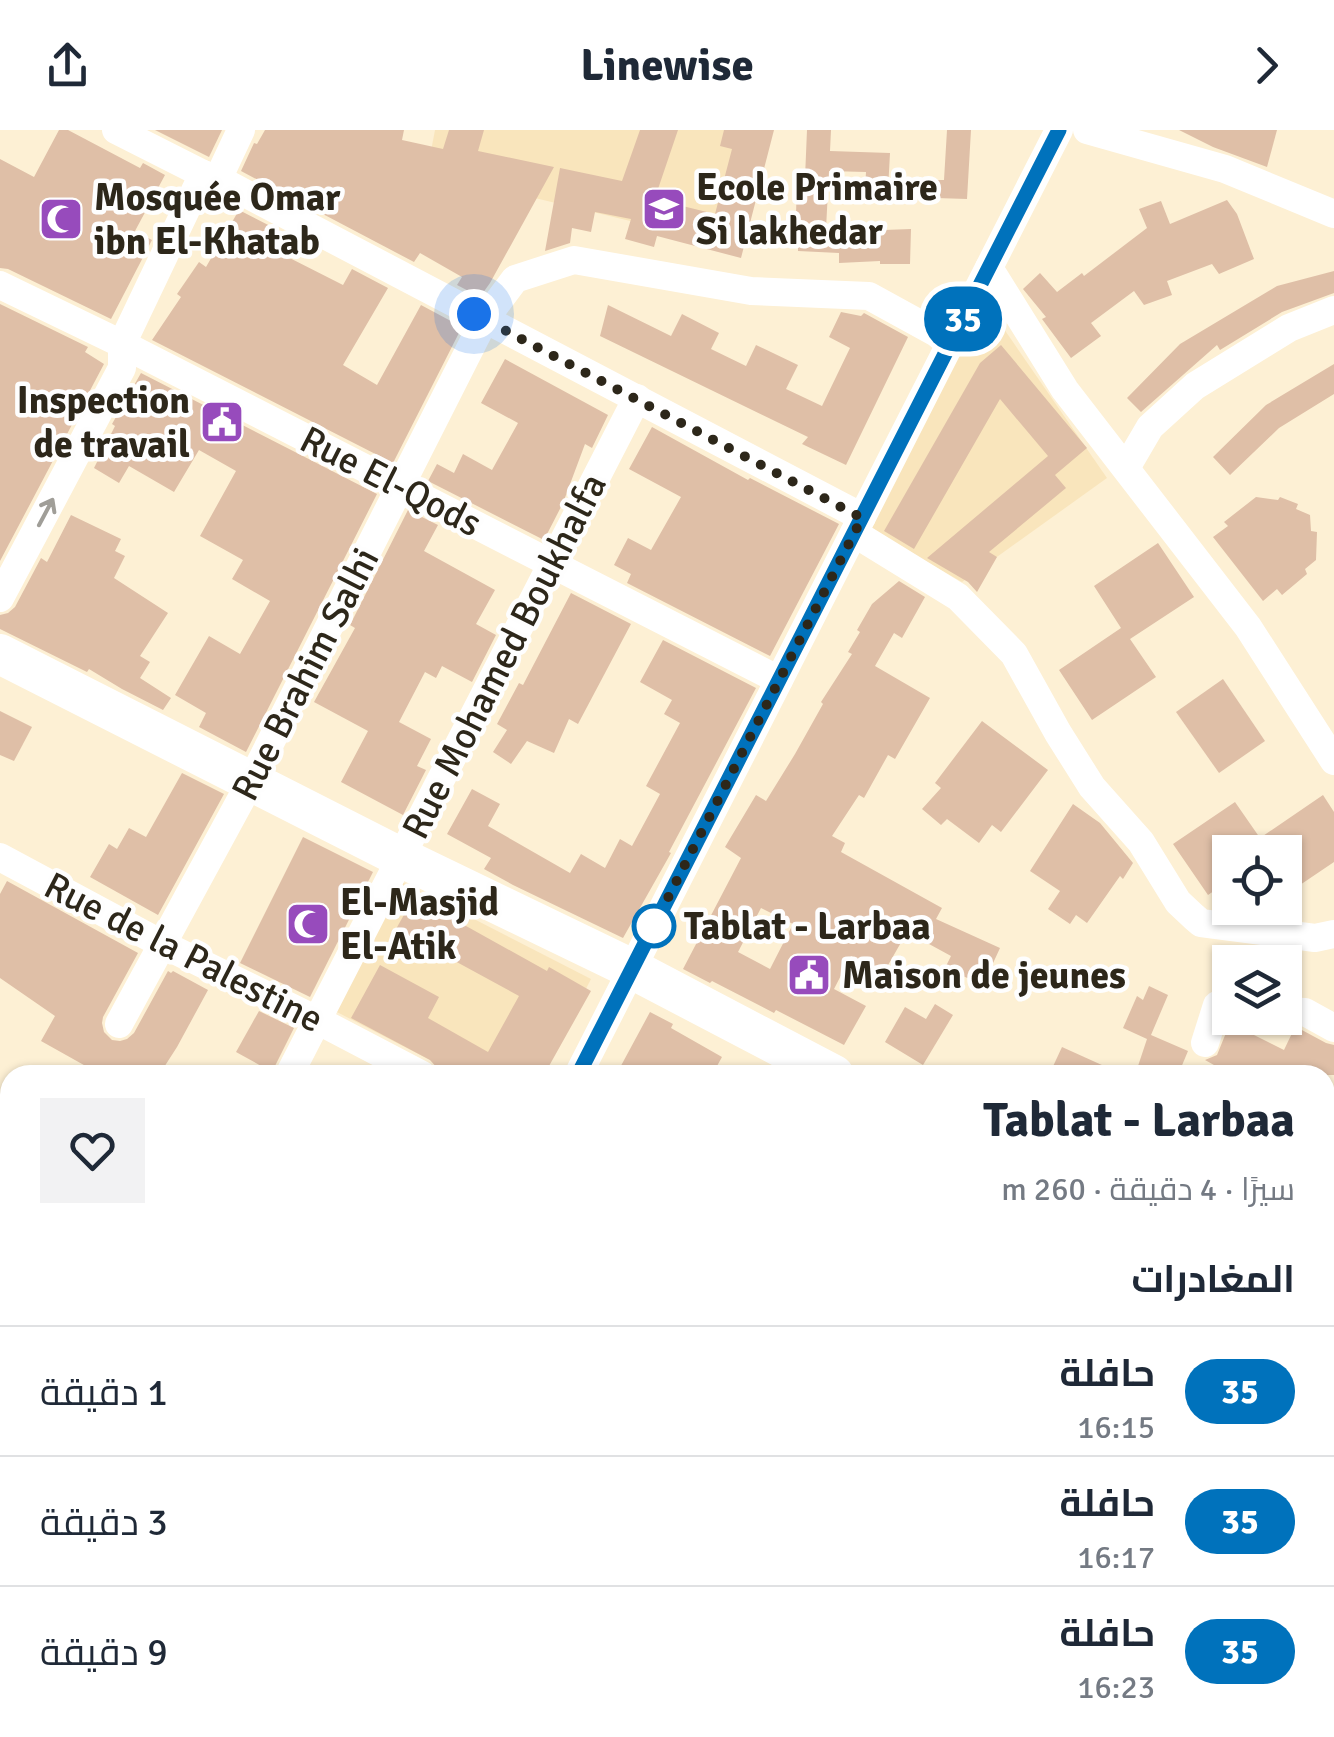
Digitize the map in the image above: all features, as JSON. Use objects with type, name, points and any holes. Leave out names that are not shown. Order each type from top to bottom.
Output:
[{"type":"main road","points":[[0,654],[400,858],[632,969],[815,1065]]},
{"type":"street","points":[[116,130],[637,398],[858,525],[958,596],[1014,654],[1092,787],[1140,842],[1178,902],[1201,923],[1315,938],[1334,934]]},
{"type":"street","points":[[0,598],[122,368],[122,344],[211,176],[241,130]]},
{"type":"street","points":[[583,1065],[1059,130]]},
{"type":"street","points":[[1087,130],[1226,169],[1334,214]]},
{"type":"street","name":"Rue Brahim Salhi","points":[[119,1024],[251,781],[485,320],[515,279],[574,260],[751,291],[869,296],[952,341]]},
{"type":"street","points":[[989,268],[1065,390],[1248,627],[1334,761]]},
{"type":"street","name":"Rue El-Qods","points":[[0,286],[122,344],[779,680]]},
{"type":"street","points":[[1126,468],[1150,427],[1195,386],[1288,328],[1334,310]]},
{"type":"street","name":"Rue Mohamed Boukhalfa","points":[[294,1065],[637,398]]},
{"type":"street","name":"Rue de la Palestine","points":[[0,857],[162,944],[403,1065]]},
{"type":"street","points":[[1302,1012],[1334,1028]]},
{"type":"street","points":[[1205,1043],[1212,1021]]},
{"type":"shaded area","name":"Ecole Primaire Si lakhedar","points":[[435,130],[760,130],[738,247],[427,172]]},
{"type":"shaded area","points":[[986,303],[1107,478],[962,582],[865,527]]},
{"type":"shaded area","points":[[400,881],[591,979],[547,1065],[440,1065],[333,1010]]},
{"type":"building","name":"Mosquée Omar ibn El-Khatab","points":[[59,130],[68,130],[140,168],[143,163],[165,175],[135,231],[152,240],[111,319],[0,268],[0,159],[34,177]]},
{"type":"building","points":[[155,130],[222,130],[209,157]]},
{"type":"building","points":[[265,130],[404,130],[402,140],[443,149],[449,130],[484,130],[478,151],[554,167],[480,297],[457,285],[462,277],[420,253],[414,262],[241,171]]},
{"type":"building","points":[[640,130],[678,130],[658,189],[658,200],[715,214],[732,149],[720,146],[724,130],[774,130],[741,258],[657,236],[654,247],[625,239],[631,219],[595,212],[591,232],[572,228],[570,243],[545,251],[560,168],[622,181]]},
{"type":"building","points":[[807,130],[831,130],[830,151],[890,153],[888,190],[865,189],[866,172],[829,171],[826,229],[911,229],[910,264],[839,263],[839,253],[798,251],[798,235],[788,235],[789,214],[796,215],[797,178],[805,178]]},
{"type":"building","points":[[947,130],[971,130],[967,199],[936,198],[937,180],[944,180]]},
{"type":"building","points":[[1179,130],[1277,130],[1267,167]]},
{"type":"building","points":[[1227,200],[1237,214],[1254,259],[1219,274],[1212,264],[1167,281],[1172,295],[1144,305],[1134,291],[1091,323],[1101,336],[1071,358],[1023,289],[1040,273],[1057,292],[1082,273],[1084,276],[1147,228],[1139,209],[1161,201],[1170,224]]},
{"type":"building","points":[[239,210],[278,230],[268,247],[343,285],[352,269],[388,288],[343,365],[377,385],[421,305],[462,327],[393,463],[152,340],[181,297],[177,294],[199,262],[206,267]]},
{"type":"building","points":[[1334,271],[1334,293],[1282,312],[1220,350],[1217,345],[1141,412],[1127,398],[1180,344],[1277,286]]},
{"type":"building","points":[[0,304],[88,347],[85,352],[104,364],[0,561]]},
{"type":"building","points":[[608,305],[671,336],[682,314],[719,333],[711,349],[746,366],[756,345],[798,365],[786,389],[822,406],[850,348],[829,337],[841,312],[861,316],[864,313],[908,337],[846,465],[802,444],[808,437],[600,336]]},
{"type":"building","points":[[1001,345],[1087,448],[1055,475],[1066,488],[989,552],[997,557],[977,592],[968,582],[927,558],[1048,456],[1000,399],[914,549],[884,531],[980,363]]},
{"type":"building","points":[[505,359],[608,415],[592,448],[585,444],[544,540],[428,481],[437,464],[454,473],[463,454],[492,470],[518,423],[481,403]]},
{"type":"building","points":[[1334,364],[1334,394],[1279,428],[1230,475],[1213,457],[1266,405]]},
{"type":"building","points":[[141,373],[377,494],[246,752],[199,727],[206,713],[175,695],[209,636],[240,654],[270,601],[232,579],[243,560],[200,536],[236,471],[199,450],[174,492],[129,466],[119,483],[94,468],[115,426],[112,424]]},
{"type":"building","points":[[652,427],[839,524],[770,656],[627,583],[631,574],[614,565],[628,538],[651,550],[681,497],[629,469]]},
{"type":"building","points":[[1256,497],[1280,497],[1298,504],[1296,509],[1310,515],[1311,531],[1317,532],[1316,560],[1305,569],[1307,574],[1282,595],[1277,589],[1263,601],[1213,537],[1228,526],[1224,522]]},
{"type":"building","points":[[408,510],[438,525],[424,551],[495,590],[476,624],[496,635],[472,682],[442,666],[436,678],[425,672],[399,722],[431,739],[417,766],[426,770],[403,815],[341,782],[368,731],[314,702],[355,628],[350,625]]},
{"type":"building","points":[[71,515],[121,539],[115,551],[125,556],[114,578],[168,613],[140,656],[150,662],[140,678],[171,698],[163,710],[89,669],[87,672],[0,629],[0,615],[15,607],[41,558],[47,562]]},
{"type":"building","points":[[1158,543],[1194,597],[1130,639],[1156,677],[1092,720],[1059,670],[1121,628],[1094,586]]},
{"type":"building","points":[[899,581],[925,597],[902,638],[894,633],[875,666],[930,698],[895,759],[888,755],[864,798],[859,795],[832,836],[845,843],[841,852],[942,908],[936,919],[1000,948],[983,985],[945,968],[951,956],[907,932],[883,974],[851,956],[834,989],[866,1006],[844,1045],[683,969],[741,858],[725,847],[756,795],[766,801],[795,754],[821,702],[852,654],[848,652],[872,604]],"holes":[[[761,908],[793,924],[770,969],[738,952]]]},
{"type":"building","points":[[571,593],[631,624],[578,724],[569,719],[554,753],[527,741],[511,764],[493,752],[507,730],[497,724],[519,683],[523,685]]},
{"type":"building","points":[[663,640],[756,688],[623,938],[484,869],[491,858],[447,834],[472,789],[500,804],[488,826],[570,873],[581,854],[605,868],[620,839],[632,846],[660,794],[646,786],[680,723],[664,714],[672,700],[640,682]]},
{"type":"building","points":[[1223,679],[1265,741],[1219,773],[1176,712]]},
{"type":"building","points":[[0,711],[32,727],[14,761],[0,755]]},
{"type":"building","points":[[982,721],[1048,770],[1001,832],[992,825],[979,843],[947,819],[941,825],[922,809],[941,788],[935,783]]},
{"type":"building","points":[[182,773],[224,794],[158,915],[90,877],[109,844],[117,849],[129,828],[146,837]]},
{"type":"building","points":[[1323,795],[1334,812],[1334,862],[1302,884],[1302,835],[1264,835]]},
{"type":"building","points":[[1235,802],[1258,835],[1212,835],[1212,892],[1208,895],[1173,844]]},
{"type":"building","points":[[1073,804],[1100,823],[1133,863],[1087,923],[1076,915],[1070,924],[1048,909],[1060,891],[1030,871]]},
{"type":"building","name":"El-Masjid El-Atik","points":[[303,837],[373,872],[310,997],[240,963]]},
{"type":"building","points":[[7,881],[138,953],[103,1017],[104,1032],[112,1040],[127,1039],[134,1033],[168,971],[208,990],[165,1065],[84,1065],[41,1041],[55,1016],[0,978],[0,894]]},
{"type":"building","points":[[414,897],[591,991],[550,1065],[434,1065],[351,1018],[380,965],[439,997],[428,1018],[488,1052],[519,996],[396,929]]},
{"type":"building","points":[[1149,986],[1168,995],[1151,1035],[1188,1051],[1182,1065],[1138,1065],[1147,1039],[1123,1028],[1137,996],[1143,1000]]},
{"type":"building","points":[[935,1004],[953,1015],[923,1065],[885,1042],[905,1007],[926,1019]]},
{"type":"building","points":[[259,1011],[294,1028],[276,1065],[259,1065],[236,1052]]},
{"type":"building","points":[[650,1012],[722,1057],[718,1065],[621,1065]]},
{"type":"building","points":[[1302,1030],[1334,1045],[1334,1065],[1214,1065],[1205,1060],[1217,1055],[1225,1035],[1254,1035],[1284,1050],[1291,1035],[1302,1035]]},
{"type":"building","points":[[1062,1047],[1102,1065],[1054,1065]]},
{"type":"bus line","name":"35","points":[[583,1065],[1059,130]]},
{"type":"place","name":"Ecole Primaire Si lakhedar","points":[[664,209]]},
{"type":"place","name":"Mosquée Omar ibn El-Khatab","points":[[61,219]]},
{"type":"place","name":"Inspection de travail","points":[[222,422]]},
{"type":"place","name":"El-Masjid El-Atik","points":[[308,924]]},
{"type":"place","name":"Tablat - Larbaa","points":[[654,926]]},
{"type":"place","name":"Maison de jeunes","points":[[809,975]]},
{"type":"route","points":[[474,314],[862,518],[648,937],[654,926]]}]
